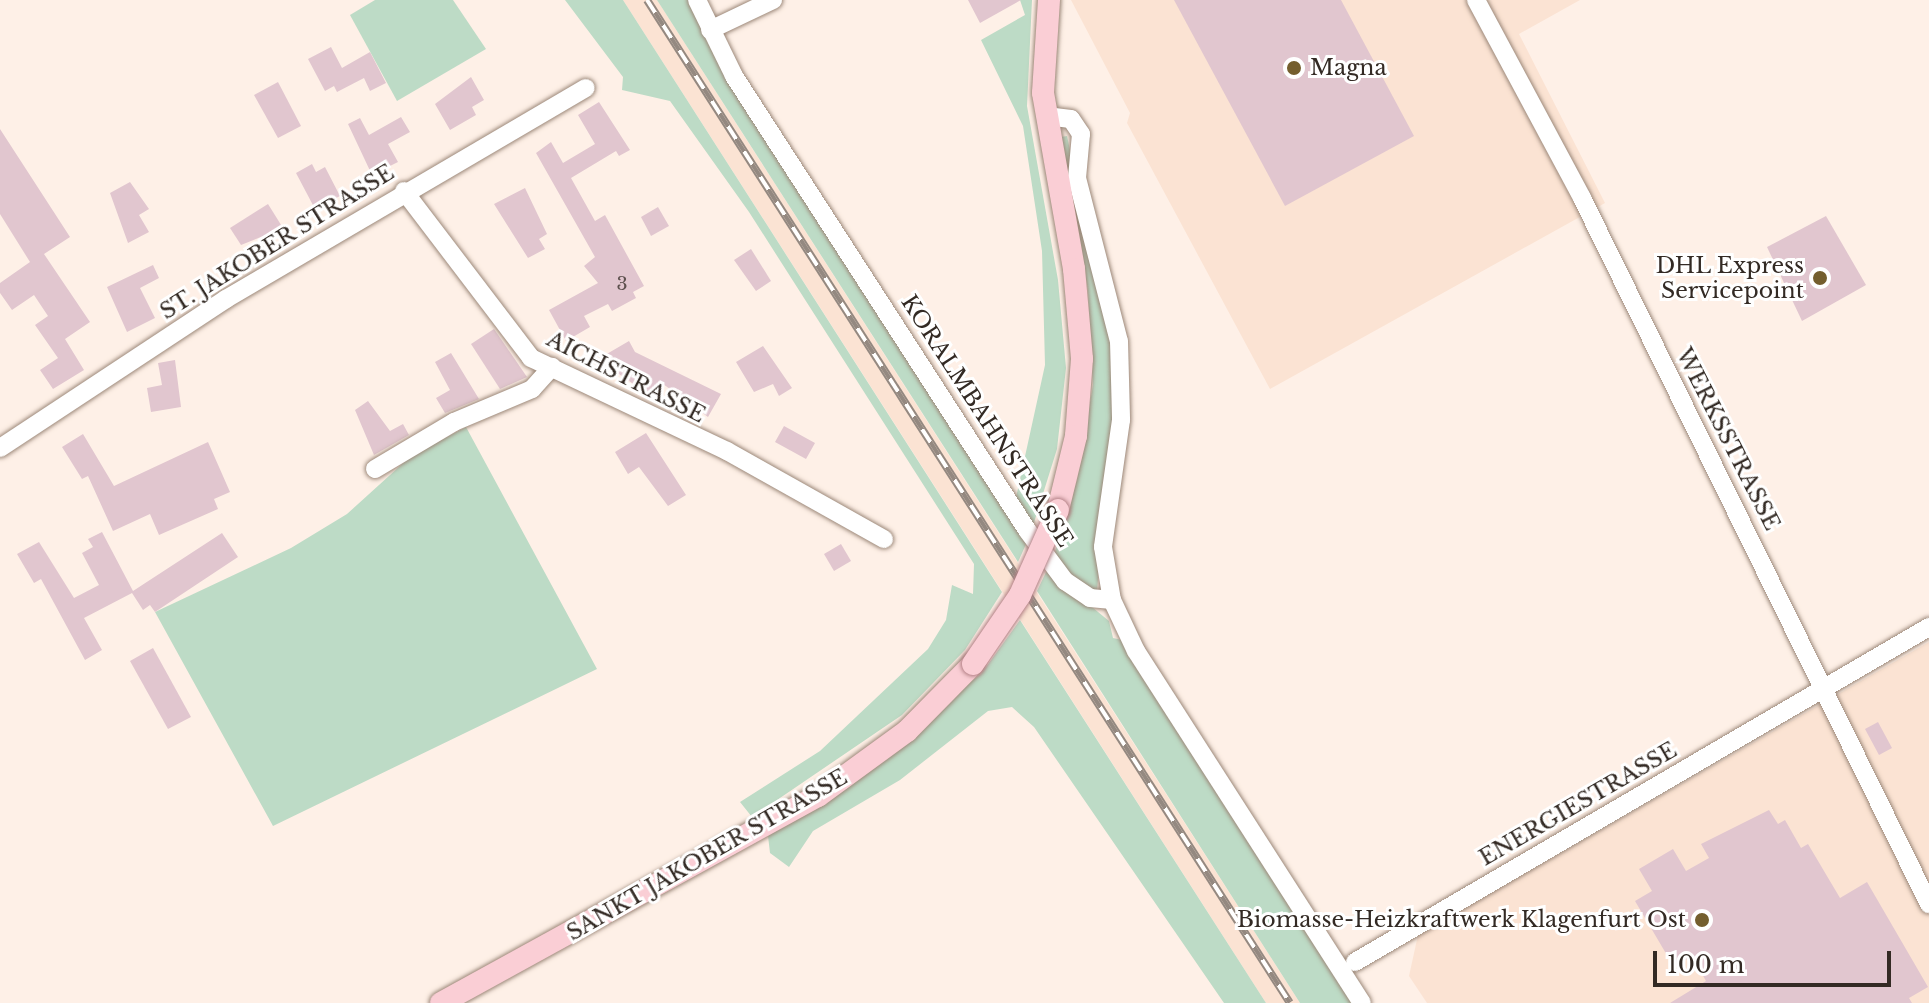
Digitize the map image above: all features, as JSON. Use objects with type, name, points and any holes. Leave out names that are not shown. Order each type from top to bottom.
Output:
[{"type":"main road","name":"SANKT JAKOBER STRASSE","points":[[441,1003],[818,796],[894,742],[973,664],[1020,595],[1058,510],[1076,436],[1082,359],[1074,269],[1046,116],[1042,54],[1049,0]]},
{"type":"street","name":"KORALMBAHNSTRASSE","points":[[697,0],[741,88],[1027,530],[1065,581],[1090,598],[1112,600]]},
{"type":"street","points":[[710,30],[773,0]]},
{"type":"street","name":"WERKSSTRASSE","points":[[1476,0],[1582,198],[1929,904]]},
{"type":"street","name":"ST. JAKOBER STRASSE","points":[[0,448],[404,191],[586,88]]},
{"type":"street","points":[[1046,116],[1071,119],[1081,134],[1077,178],[1119,341],[1120,435],[1103,533],[1112,600],[1136,651],[1362,1003]]},
{"type":"street","name":"AICHSTRASSE","points":[[404,191],[531,358],[727,451],[884,539]]},
{"type":"street","points":[[375,469],[454,422],[532,389],[552,367]]},
{"type":"street","name":"ENERGIESTRASSE","points":[[1355,962],[1929,627]]},
{"type":"shaded area","points":[[623,0],[657,0],[1300,1003],[1266,1003]]},
{"type":"shaded area","points":[[1071,0],[1580,0],[1519,34],[1605,203],[1270,389],[1127,123],[1130,113]]},
{"type":"shaded area","points":[[1929,642],[1929,1003],[1427,1003],[1409,976],[1418,935]]},
{"type":"green space","points":[[375,0],[453,0],[486,49],[397,101],[350,15]]},
{"type":"green space","points":[[565,0],[623,0],[1002,592],[965,650],[902,715],[752,817],[740,802],[820,751],[928,649],[946,620],[952,585],[973,594],[974,564],[749,212],[670,101],[622,90],[623,77]]},
{"type":"green space","points":[[657,0],[691,0],[1027,542],[1018,562]]},
{"type":"green space","points":[[1020,0],[1032,0],[1027,106],[1058,280],[1066,368],[1057,449],[1032,529],[1015,502],[1045,365],[1042,251],[1023,126],[981,40],[1025,15]]},
{"type":"green space","points":[[1067,136],[1117,368],[1097,591],[1084,588],[1053,558],[1077,480],[1093,385],[1088,290],[1061,137]]},
{"type":"green space","points":[[466,427],[597,669],[273,826],[155,612],[291,548],[347,514],[411,456]]},
{"type":"green space","points":[[1047,570],[1109,621],[1113,638],[1122,640],[1358,1003],[1300,1003],[1037,591]]},
{"type":"green space","points":[[1020,620],[1266,1003],[1224,1003],[1034,727],[1012,707],[988,711],[900,780],[813,831],[789,867],[770,853],[768,836],[981,674]]},
{"type":"building","points":[[968,0],[1021,0],[980,23]]},
{"type":"building","name":"Magna","points":[[1174,0],[1341,0],[1414,136],[1285,206]]},
{"type":"building","points":[[331,47],[342,68],[370,52],[386,83],[370,91],[364,78],[337,92],[334,86],[325,91],[308,59]]},
{"type":"building","points":[[471,77],[484,100],[472,107],[476,115],[450,130],[435,104]]},
{"type":"building","points":[[278,82],[301,126],[278,138],[254,95]]},
{"type":"building","points":[[599,102],[630,150],[619,156],[616,151],[571,178],[595,221],[605,215],[644,286],[633,292],[636,298],[612,311],[608,304],[584,316],[590,327],[566,341],[549,310],[598,283],[584,266],[595,257],[536,153],[551,142],[563,163],[595,144],[578,115]]},
{"type":"building","points":[[401,117],[410,132],[388,144],[398,162],[372,175],[348,124],[360,118],[369,135]]},
{"type":"building","points":[[0,129],[70,237],[44,254],[90,322],[65,339],[84,370],[53,389],[40,370],[58,358],[35,325],[48,316],[34,295],[12,310],[0,293],[0,283],[30,262],[0,214]]},
{"type":"building","points":[[312,164],[316,172],[325,167],[340,196],[315,209],[296,173]]},
{"type":"building","points":[[130,182],[149,209],[139,215],[149,232],[128,243],[110,193]]},
{"type":"building","points":[[525,188],[547,234],[539,239],[545,249],[528,258],[494,204]]},
{"type":"building","points":[[268,204],[283,228],[241,245],[230,228]]},
{"type":"building","points":[[658,207],[669,226],[651,236],[641,217]]},
{"type":"building","name":"DHL Express Servicepoint","points":[[1826,216],[1866,285],[1802,321],[1767,247]]},
{"type":"building","points":[[751,249],[771,281],[756,291],[734,260]]},
{"type":"building","points":[[153,265],[159,278],[140,288],[155,318],[127,332],[107,287]]},
{"type":"building","points":[[494,329],[527,377],[500,389],[471,344]]},
{"type":"building","points":[[629,341],[635,352],[721,394],[708,417],[659,381],[651,396],[613,370],[605,355]]},
{"type":"building","points":[[763,346],[792,388],[779,396],[773,384],[754,392],[736,362]]},
{"type":"building","points":[[451,353],[479,399],[445,413],[436,398],[450,390],[435,362]]},
{"type":"building","points":[[175,360],[181,407],[151,412],[147,388],[162,385],[158,363]]},
{"type":"building","points":[[368,401],[390,431],[403,424],[409,435],[374,455],[355,410]]},
{"type":"building","points":[[784,426],[815,443],[806,459],[775,442]]},
{"type":"building","points":[[646,433],[686,495],[668,506],[639,467],[628,474],[615,452]]},
{"type":"building","points":[[83,434],[114,486],[208,442],[230,492],[214,499],[218,509],[159,535],[150,514],[113,531],[88,476],[82,479],[62,447]]},
{"type":"building","points":[[102,532],[133,591],[222,533],[238,557],[155,612],[150,605],[143,610],[132,593],[84,618],[102,650],[85,660],[41,579],[34,583],[17,554],[39,542],[74,598],[99,585],[82,553],[93,547],[88,539]]},
{"type":"building","points":[[841,544],[851,561],[834,571],[824,554]]},
{"type":"building","points":[[153,648],[191,717],[168,729],[130,661]]},
{"type":"building","points":[[1878,722],[1892,748],[1879,755],[1865,729]]},
{"type":"building","name":"Biomasse-Heizkraftwerk Klagenfurt Ost","points":[[1769,810],[1778,824],[1785,820],[1801,848],[1808,844],[1840,898],[1867,882],[1928,987],[1909,998],[1912,1003],[1670,1003],[1706,981],[1692,956],[1674,967],[1635,901],[1652,891],[1639,869],[1673,849],[1686,871],[1709,858],[1701,844]]},
{"type":"railway","points":[[647,0],[1290,1003]]},
{"type":"place","name":"Magna","points":[[1294,68]]},
{"type":"place","name":"DHL Express Servicepoint","points":[[1820,278]]},
{"type":"place","name":"Biomasse-Heizkraftwerk Klagenfurt Ost","points":[[1702,920]]}]
